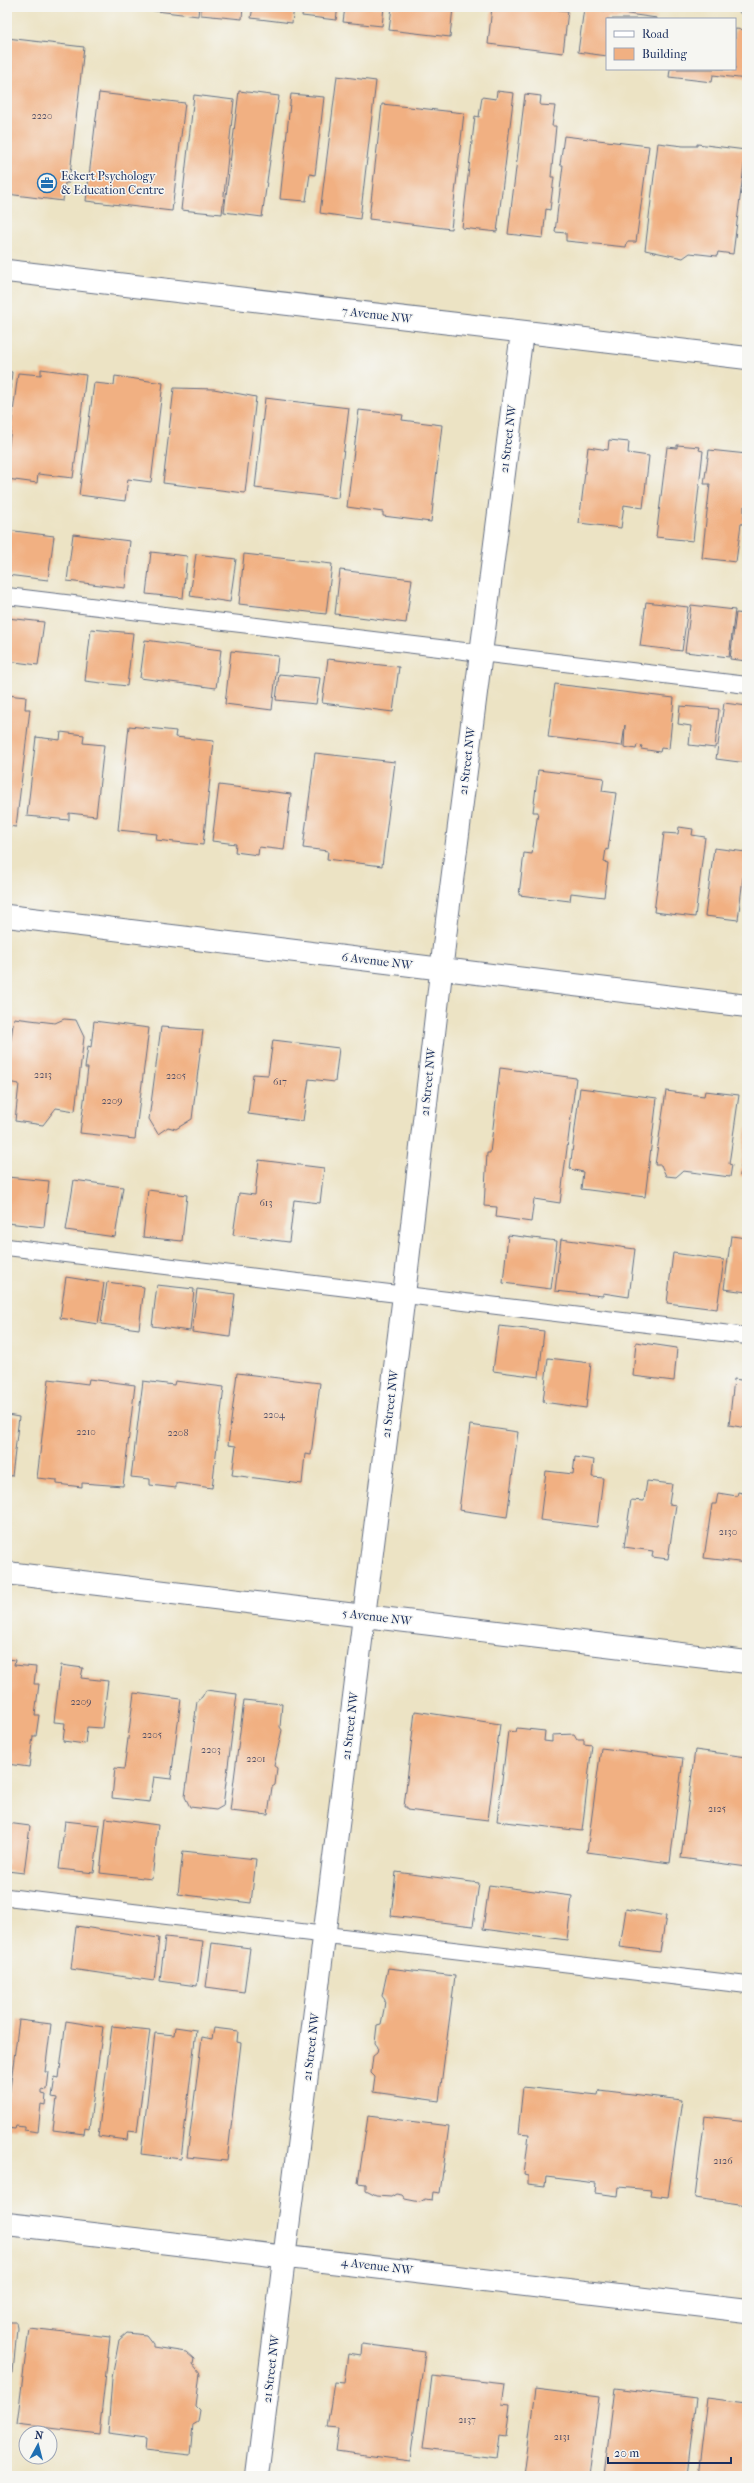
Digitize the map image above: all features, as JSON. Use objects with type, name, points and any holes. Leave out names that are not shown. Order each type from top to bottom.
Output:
[{"type":"street","name":"7 Avenue NW","points":[[7,271],[747,358]]},
{"type":"street","name":"21 Street NW","points":[[257,2476],[286,2255],[404,1295],[441,968],[522,332]]},
{"type":"street","name":"6 Avenue NW","points":[[7,916],[747,1006]]},
{"type":"street","name":"5 Avenue NW","points":[[7,1573],[747,1662]]},
{"type":"street","name":"4 Avenue NW","points":[[7,2224],[286,2255],[747,2311]]},
{"type":"lane","points":[[7,596],[747,685]]},
{"type":"lane","points":[[7,1247],[747,1336]]},
{"type":"lane","points":[[7,1897],[747,1985]]},
{"type":"building","points":[[123,7],[199,7],[198,16]]},
{"type":"building","points":[[201,7],[243,7],[242,19],[201,15]]},
{"type":"building","points":[[253,7],[294,7],[292,23],[251,18]]},
{"type":"building","points":[[303,7],[338,7],[336,20],[302,16]]},
{"type":"building","points":[[345,7],[384,7],[382,26],[343,22]]},
{"type":"building","points":[[392,7],[453,7],[450,37],[389,30]]},
{"type":"building","points":[[492,7],[538,7],[568,11],[563,53],[488,44]]},
{"type":"building","points":[[584,8],[657,18],[606,18],[606,56],[578,52]]},
{"type":"building","points":[[736,29],[747,30],[747,79],[713,75],[712,82],[669,77],[670,70],[736,70]]},
{"type":"building","points":[[7,38],[84,47],[69,183],[65,183],[63,201],[7,194]]},
{"type":"building","points":[[337,76],[376,81],[360,219],[320,213]]},
{"type":"building","points":[[239,91],[279,96],[262,217],[224,212]]},
{"type":"building","points":[[497,91],[514,93],[497,232],[462,228],[475,116],[479,117],[482,97],[496,99]]},
{"type":"building","points":[[99,93],[185,103],[172,211],[86,201]]},
{"type":"building","points":[[291,94],[324,97],[315,175],[310,174],[306,201],[280,199]]},
{"type":"building","points":[[525,94],[541,96],[540,105],[555,106],[552,126],[556,126],[551,177],[554,177],[550,210],[546,209],[543,238],[508,234]]},
{"type":"building","points":[[194,95],[234,100],[222,214],[181,210]]},
{"type":"building","points":[[382,104],[464,113],[451,229],[369,219]]},
{"type":"building","points":[[564,136],[649,146],[636,242],[627,242],[626,247],[566,241],[566,233],[555,232],[563,165],[560,165]]},
{"type":"building","points":[[658,143],[683,146],[697,146],[697,144],[746,150],[733,254],[718,252],[717,256],[690,253],[683,258],[645,250]]},
{"type":"building","points":[[41,369],[86,375],[73,478],[38,474],[37,483],[7,479],[7,459],[18,373],[41,375]]},
{"type":"building","points":[[7,371],[12,372],[8,409],[7,408]]},
{"type":"building","points":[[115,376],[163,383],[151,482],[128,479],[125,501],[79,495],[94,383],[114,385]]},
{"type":"building","points":[[174,388],[214,389],[256,397],[245,493],[163,483]]},
{"type":"building","points":[[265,398],[349,408],[338,498],[255,488]]},
{"type":"building","points":[[359,410],[403,415],[402,420],[442,425],[431,522],[383,516],[383,512],[347,507]]},
{"type":"building","points":[[609,440],[629,442],[628,453],[649,456],[643,508],[624,505],[621,528],[579,523],[588,447],[608,450]]},
{"type":"building","points":[[677,445],[700,447],[699,450],[703,451],[693,541],[656,537],[667,447],[677,448]]},
{"type":"building","points":[[709,450],[747,454],[747,507],[744,506],[744,523],[741,524],[736,562],[702,558],[710,484],[704,484]]},
{"type":"building","points":[[7,530],[54,536],[48,580],[7,575]]},
{"type":"building","points":[[73,534],[130,541],[125,588],[67,581]]},
{"type":"building","points":[[151,552],[187,556],[183,598],[146,594]]},
{"type":"building","points":[[196,554],[236,559],[230,602],[190,596]]},
{"type":"building","points":[[244,554],[332,564],[326,614],[239,604]]},
{"type":"building","points":[[340,570],[412,579],[406,623],[335,614]]},
{"type":"building","points":[[646,602],[688,607],[682,651],[640,646]]},
{"type":"building","points":[[691,605],[735,610],[729,657],[685,652]]},
{"type":"building","points":[[736,613],[747,614],[747,661],[730,659]]},
{"type":"building","points":[[7,618],[44,622],[38,665],[7,661]]},
{"type":"building","points":[[91,629],[133,633],[127,686],[85,681]]},
{"type":"building","points":[[145,640],[221,650],[216,688],[140,678]]},
{"type":"building","points":[[231,651],[278,656],[272,710],[225,704]]},
{"type":"building","points":[[328,659],[399,667],[393,712],[322,703]]},
{"type":"building","points":[[279,674],[320,678],[316,704],[276,700]]},
{"type":"building","points":[[555,684],[674,698],[669,749],[661,748],[660,752],[641,749],[642,746],[637,745],[636,749],[624,747],[625,725],[622,746],[548,737]]},
{"type":"building","points":[[7,695],[26,697],[25,709],[30,709],[16,827],[7,826]]},
{"type":"building","points":[[724,703],[747,706],[747,763],[716,759]]},
{"type":"building","points":[[680,706],[719,709],[715,748],[689,745],[691,726],[678,724]]},
{"type":"building","points":[[129,726],[176,731],[175,737],[214,741],[203,845],[156,840],[157,834],[118,830]]},
{"type":"building","points":[[61,732],[84,735],[83,743],[104,745],[96,816],[69,813],[69,820],[27,816],[36,737],[60,740]]},
{"type":"building","points":[[315,753],[395,762],[382,866],[327,859],[328,851],[303,848]]},
{"type":"building","points":[[538,770],[604,778],[602,791],[616,793],[608,850],[606,849],[604,862],[608,863],[604,897],[571,893],[570,901],[519,895],[524,853],[532,854],[538,812],[533,812]]},
{"type":"building","points":[[219,785],[291,794],[284,850],[259,847],[258,855],[235,852],[236,844],[212,841]]},
{"type":"building","points":[[679,827],[693,829],[692,835],[705,837],[695,917],[654,912],[664,833],[678,834]]},
{"type":"building","points":[[714,848],[746,852],[738,920],[705,916]]},
{"type":"building","points":[[14,1018],[55,1023],[64,1019],[76,1020],[84,1037],[75,1111],[56,1108],[43,1125],[15,1121],[19,1084],[7,1082],[7,1065]]},
{"type":"building","points":[[94,1021],[149,1028],[135,1139],[80,1133],[88,1068],[85,1068],[88,1046],[91,1047]]},
{"type":"building","points":[[161,1027],[203,1030],[192,1119],[176,1129],[168,1127],[158,1134],[149,1119]]},
{"type":"building","points":[[273,1040],[339,1048],[335,1082],[309,1079],[303,1121],[248,1114],[253,1074],[268,1075]]},
{"type":"building","points":[[500,1068],[576,1078],[560,1203],[534,1199],[531,1222],[496,1217],[497,1207],[484,1206],[487,1153],[490,1153]]},
{"type":"building","points":[[580,1088],[657,1098],[645,1197],[581,1189],[583,1172],[570,1169]]},
{"type":"building","points":[[666,1091],[704,1096],[705,1091],[739,1095],[729,1164],[732,1165],[730,1177],[683,1171],[676,1177],[666,1176],[661,1165],[655,1165]]},
{"type":"building","points":[[747,1128],[747,1177],[740,1176]]},
{"type":"building","points":[[259,1160],[324,1168],[320,1203],[294,1200],[289,1242],[233,1235],[239,1193],[255,1195]]},
{"type":"building","points":[[7,1177],[49,1181],[44,1227],[7,1223]]},
{"type":"building","points":[[74,1180],[123,1187],[115,1237],[66,1230]]},
{"type":"building","points":[[148,1190],[187,1195],[182,1241],[143,1237]]},
{"type":"building","points":[[508,1235],[557,1241],[551,1289],[503,1283]]},
{"type":"building","points":[[731,1236],[747,1238],[747,1292],[724,1289]]},
{"type":"building","points":[[561,1239],[635,1249],[629,1297],[603,1293],[603,1296],[555,1291]]},
{"type":"building","points":[[673,1253],[724,1260],[717,1309],[667,1303]]},
{"type":"building","points":[[66,1277],[104,1283],[98,1324],[60,1318]]},
{"type":"building","points":[[107,1282],[144,1287],[139,1329],[101,1324]]},
{"type":"building","points":[[157,1285],[194,1289],[190,1331],[152,1326]]},
{"type":"building","points":[[197,1289],[235,1294],[230,1337],[192,1332]]},
{"type":"building","points":[[499,1326],[544,1331],[539,1377],[493,1371]]},
{"type":"building","points":[[636,1342],[677,1348],[674,1381],[633,1376]]},
{"type":"building","points":[[548,1358],[591,1363],[586,1408],[543,1402]]},
{"type":"building","points":[[237,1373],[320,1383],[311,1455],[305,1454],[302,1484],[232,1475],[236,1446],[228,1445]]},
{"type":"building","points":[[49,1379],[88,1384],[89,1379],[135,1385],[123,1486],[82,1483],[82,1487],[57,1484],[57,1480],[37,1478]]},
{"type":"building","points":[[734,1379],[747,1381],[747,1428],[729,1425]]},
{"type":"building","points":[[143,1381],[174,1385],[175,1381],[224,1387],[212,1488],[176,1483],[176,1488],[150,1485],[150,1479],[131,1477]]},
{"type":"building","points":[[7,1415],[19,1417],[12,1476],[7,1475]]},
{"type":"building","points":[[470,1425],[518,1432],[507,1517],[459,1510]]},
{"type":"building","points":[[575,1457],[594,1460],[592,1477],[603,1478],[597,1527],[540,1520],[546,1471],[573,1474]]},
{"type":"building","points":[[647,1481],[672,1484],[669,1504],[676,1505],[668,1559],[652,1557],[653,1551],[624,1547],[631,1500],[644,1501]]},
{"type":"building","points":[[738,1492],[747,1494],[747,1563],[704,1558],[712,1504],[716,1504],[718,1493],[737,1496]]},
{"type":"building","points":[[7,1659],[15,1660],[14,1665],[36,1667],[34,1684],[39,1684],[35,1715],[39,1715],[36,1736],[33,1736],[29,1767],[7,1764]]},
{"type":"building","points":[[61,1665],[83,1668],[81,1678],[108,1681],[102,1728],[87,1727],[85,1744],[63,1741],[65,1723],[54,1722]]},
{"type":"building","points":[[206,1690],[237,1694],[223,1806],[216,1810],[190,1807],[185,1797],[197,1701],[202,1697]]},
{"type":"building","points":[[134,1693],[181,1699],[171,1779],[154,1777],[150,1802],[112,1798],[115,1768],[124,1769]]},
{"type":"building","points":[[244,1700],[282,1704],[280,1727],[282,1730],[274,1766],[277,1768],[275,1785],[272,1787],[268,1815],[230,1811]]},
{"type":"building","points":[[415,1711],[500,1724],[488,1820],[407,1810],[407,1807],[404,1807]]},
{"type":"building","points":[[517,1728],[545,1731],[544,1741],[552,1742],[552,1735],[574,1734],[577,1739],[584,1739],[584,1744],[592,1745],[582,1831],[497,1821],[508,1731],[516,1732]]},
{"type":"building","points":[[601,1748],[683,1758],[670,1863],[587,1852]]},
{"type":"building","points":[[695,1750],[747,1757],[747,1867],[681,1858]]},
{"type":"building","points":[[106,1818],[158,1825],[152,1879],[100,1873]]},
{"type":"building","points":[[65,1821],[100,1825],[94,1873],[59,1869]]},
{"type":"building","points":[[7,1823],[30,1826],[24,1873],[7,1871]]},
{"type":"building","points":[[183,1851],[256,1859],[251,1903],[178,1894]]},
{"type":"building","points":[[396,1872],[479,1883],[473,1926],[391,1916]]},
{"type":"building","points":[[489,1885],[572,1896],[567,1940],[483,1929]]},
{"type":"building","points":[[626,1909],[666,1916],[660,1952],[620,1947]]},
{"type":"building","points":[[76,1926],[159,1938],[154,1981],[71,1969]]},
{"type":"building","points":[[165,1937],[203,1941],[197,1986],[160,1981]]},
{"type":"building","points":[[212,1943],[250,1948],[244,1992],[206,1987]]},
{"type":"building","points":[[388,1968],[455,1976],[439,2101],[373,2092],[375,2077],[371,2073],[373,2056],[377,2053],[378,2047],[375,2043],[377,2025],[381,2024],[384,2009],[385,2000],[382,1996]]},
{"type":"building","points":[[19,2020],[51,2024],[45,2072],[49,2072],[47,2090],[42,2089],[42,2094],[46,2095],[45,2105],[41,2104],[38,2132],[24,2130],[24,2127],[16,2126],[15,2129],[7,2128],[7,2112]]},
{"type":"building","points":[[66,2021],[103,2027],[89,2129],[85,2128],[84,2134],[53,2130],[57,2098],[52,2097],[55,2077],[59,2078]]},
{"type":"building","points":[[112,2026],[150,2030],[137,2132],[128,2131],[127,2140],[98,2136]]},
{"type":"building","points":[[175,2027],[196,2030],[181,2159],[141,2154],[155,2033],[174,2035]]},
{"type":"building","points":[[214,2028],[238,2031],[237,2042],[241,2043],[227,2161],[187,2157],[202,2037],[212,2039]]},
{"type":"building","points":[[523,2087],[598,2095],[599,2090],[682,2100],[668,2197],[650,2195],[651,2190],[619,2187],[618,2196],[595,2193],[596,2183],[546,2177],[545,2186],[528,2184],[528,2176],[524,2175],[529,2134],[518,2133]]},
{"type":"building","points":[[368,2116],[449,2126],[440,2193],[433,2192],[432,2200],[425,2199],[420,2202],[405,2199],[402,2195],[396,2194],[391,2197],[376,2196],[366,2191],[366,2184],[358,2183]]},
{"type":"building","points":[[705,2116],[747,2121],[747,2205],[695,2198]]},
{"type":"building","points":[[7,2322],[16,2322],[17,2328],[13,2373],[11,2373],[8,2395]]},
{"type":"building","points":[[29,2328],[110,2337],[99,2434],[58,2429],[58,2425],[17,2424]]},
{"type":"building","points":[[127,2333],[146,2335],[153,2344],[153,2347],[186,2352],[194,2359],[193,2364],[200,2373],[196,2406],[200,2410],[198,2422],[193,2425],[190,2455],[145,2450],[146,2438],[108,2433],[112,2378],[119,2340]]},
{"type":"building","points":[[362,2344],[425,2352],[410,2461],[336,2451],[339,2429],[327,2428],[334,2382],[344,2383],[348,2354],[361,2356]]},
{"type":"building","points":[[432,2376],[505,2384],[502,2404],[510,2405],[506,2437],[499,2436],[496,2458],[423,2449]]},
{"type":"building","points":[[615,2388],[696,2398],[687,2476],[604,2476]]},
{"type":"building","points":[[535,2389],[599,2397],[589,2476],[524,2476]]},
{"type":"building","points":[[707,2398],[747,2403],[747,2476],[698,2476]]},
{"type":"place","name":"Eckert Psychology & Education Centre","points":[[47,183]]}]
